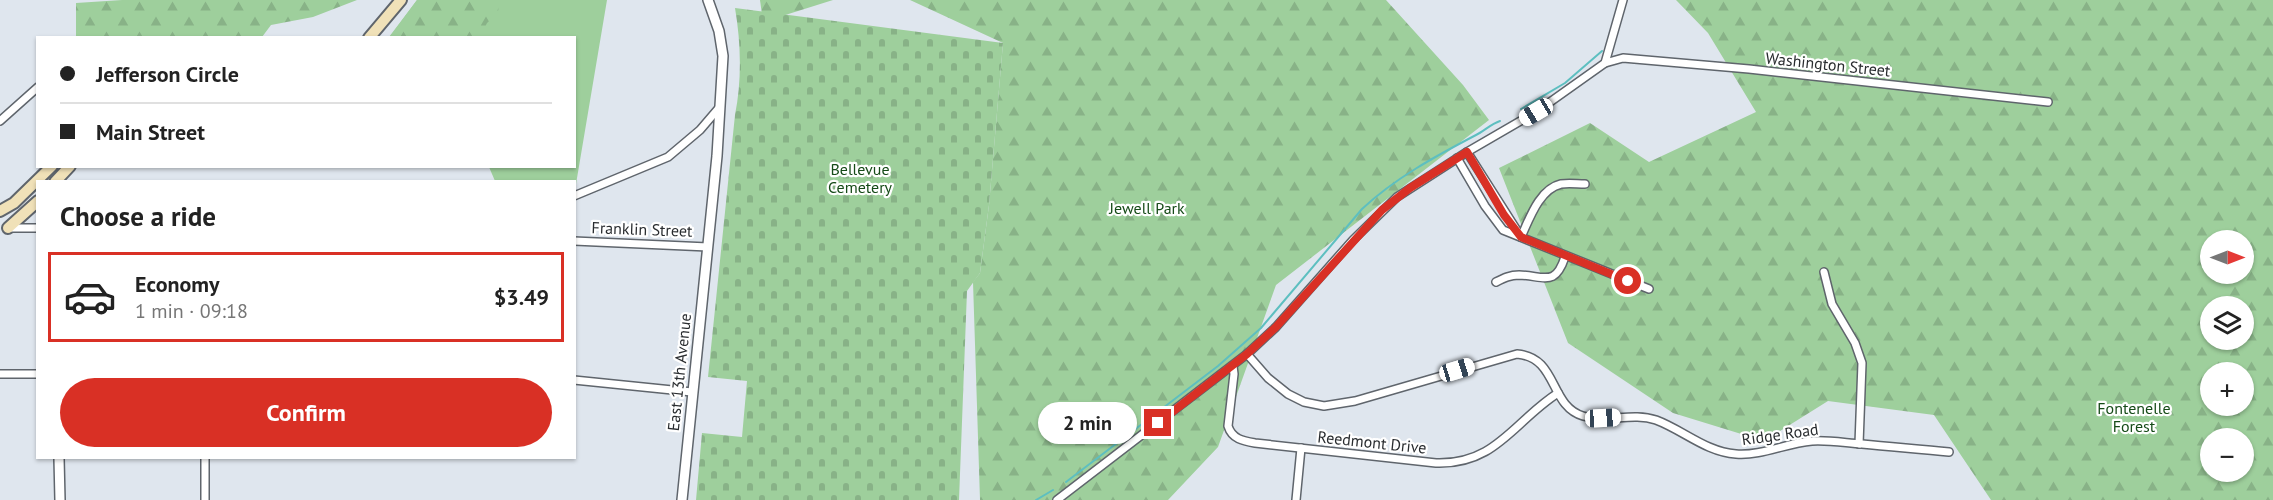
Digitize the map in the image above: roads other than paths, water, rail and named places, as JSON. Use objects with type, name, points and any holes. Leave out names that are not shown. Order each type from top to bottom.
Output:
[{"type":"main road","points":[[371,36],[401,0]]},
{"type":"main road","points":[[38,180],[50,168]]},
{"type":"main road","points":[[0,211],[14,203],[36,182]]},
{"type":"main road","points":[[4,228],[14,203]]},
{"type":"main road","points":[[4,228],[36,203]]},
{"type":"street","name":"East 13th Avenue","points":[[682,500],[717,156],[718,109],[723,56],[719,31],[708,0]]},
{"type":"street","points":[[1057,500],[1247,354],[1276,327],[1382,210],[1410,188],[1536,112],[1605,63],[1623,0]]},
{"type":"street","name":"Washington Street","points":[[1605,63],[1623,58],[1749,69],[2048,102]]},
{"type":"street","points":[[0,121],[36,89]]},
{"type":"street","points":[[576,195],[668,157],[694,136],[718,109]]},
{"type":"street","points":[[1467,152],[1504,215],[1521,237]]},
{"type":"street","points":[[1457,158],[1495,221],[1503,230],[1565,257],[1649,289]]},
{"type":"street","points":[[1521,237],[1544,194],[1551,188],[1559,184],[1585,184]]},
{"type":"street","points":[[4,228],[36,228]]},
{"type":"street","name":"Franklin Street","points":[[576,241],[708,247]]},
{"type":"street","points":[[1496,282],[1516,275],[1554,277],[1561,269],[1565,257]]},
{"type":"street","points":[[1824,272],[1832,304],[1856,343],[1862,363],[1859,444]]},
{"type":"street","name":"Ridge Road","points":[[1247,354],[1268,378],[1288,394],[1304,402],[1324,406],[1355,401],[1517,354],[1532,357],[1545,367],[1564,403],[1576,413],[1593,418],[1647,418],[1728,453],[1749,454],[1810,441],[1949,452]]},
{"type":"street","name":"Reedmont Drive","points":[[1233,366],[1234,374],[1227,420],[1229,432],[1233,436],[1247,442],[1436,463],[1462,462],[1490,450],[1558,393]]},
{"type":"street","points":[[0,374],[36,374]]},
{"type":"street","points":[[576,380],[692,392]]},
{"type":"street","points":[[1296,500],[1301,448]]},
{"type":"street","points":[[59,459],[60,500]]},
{"type":"street","points":[[205,459],[205,500]]},
{"type":"waterway","points":[[1521,109],[1565,83],[1602,51]]},
{"type":"waterway","points":[[1066,482],[1218,366],[1261,328],[1362,209],[1388,187],[1416,168],[1500,121]]},
{"type":"waterway","points":[[1036,500],[1053,490]]},
{"type":"park label","name":"Bellevue Cemetery","points":[[860,178]]},
{"type":"park label","name":"Jewell Park","points":[[1147,208]]},
{"type":"park label","name":"Fontenelle Forest","points":[[2134,417]]}]
